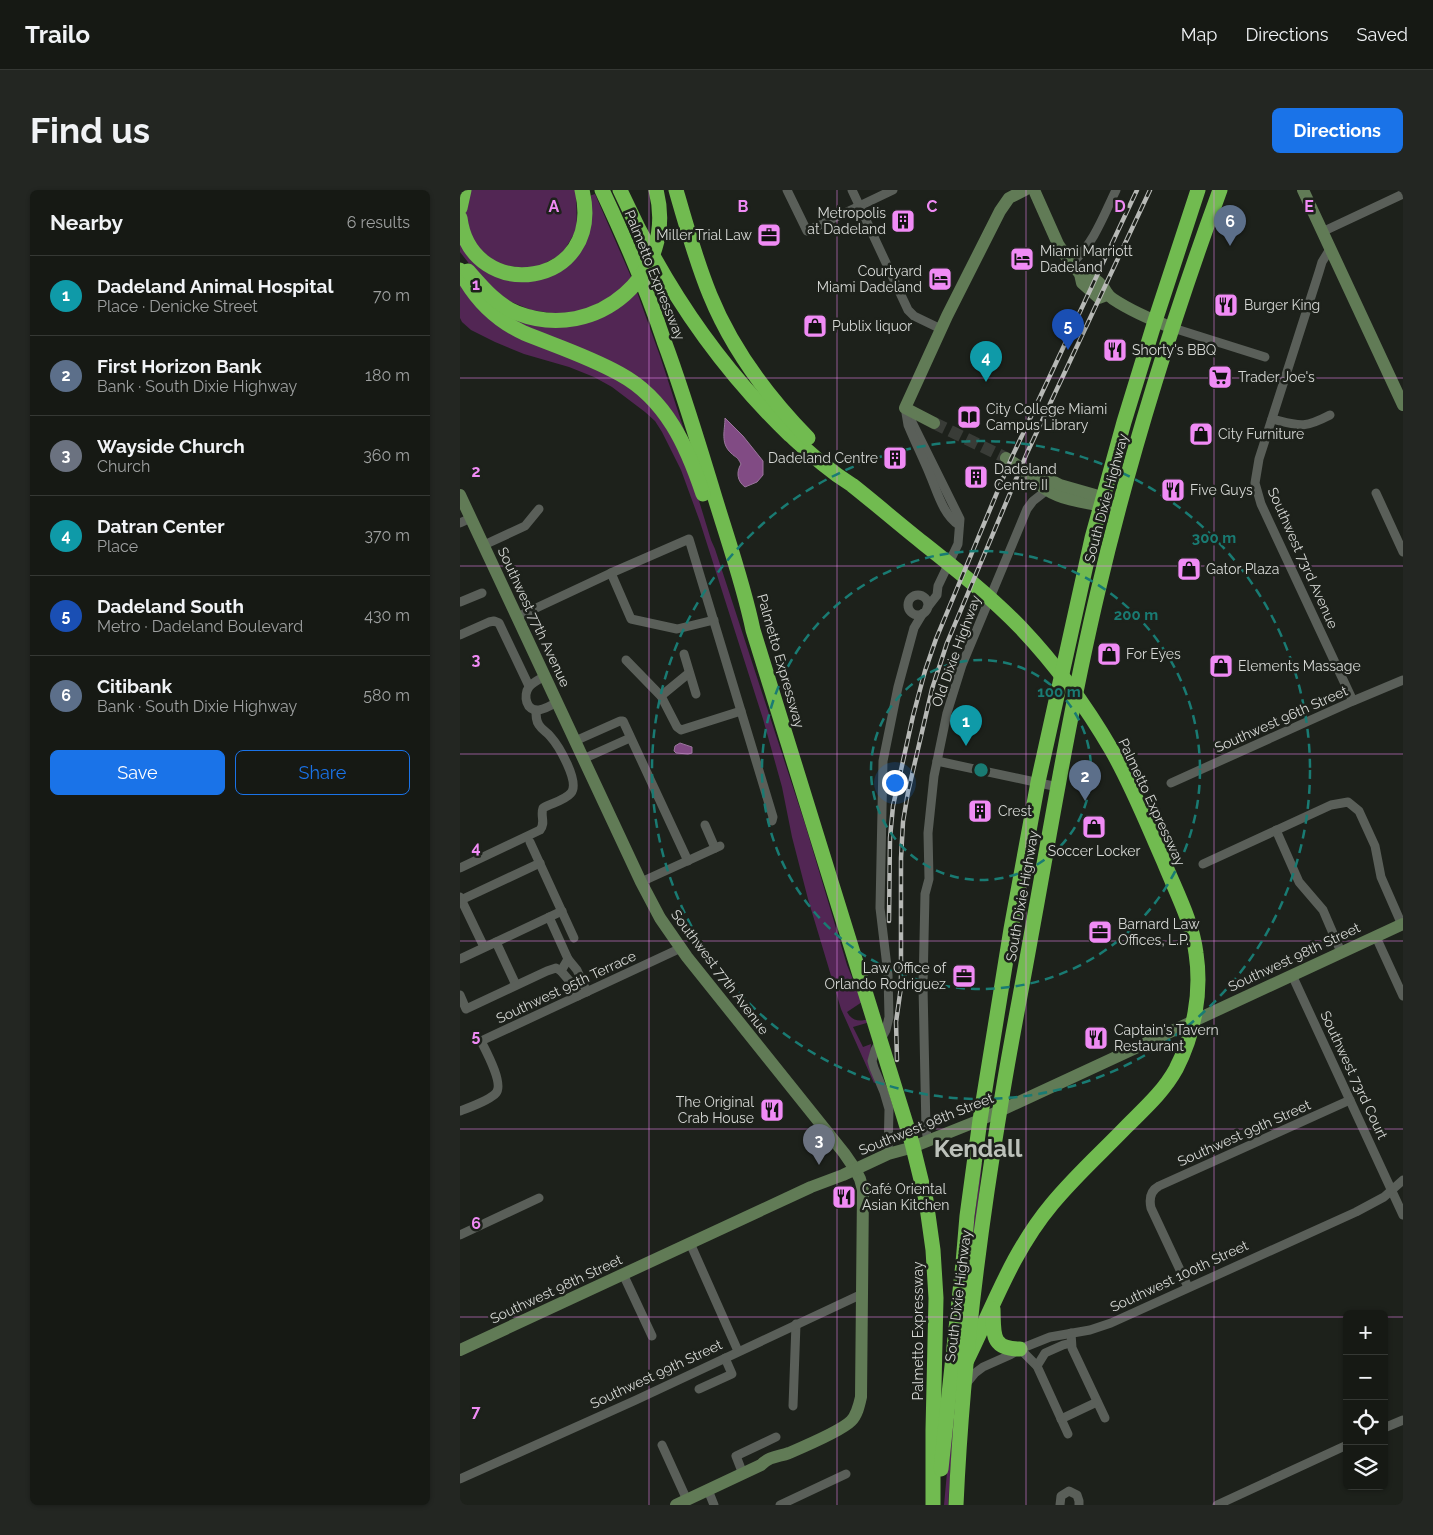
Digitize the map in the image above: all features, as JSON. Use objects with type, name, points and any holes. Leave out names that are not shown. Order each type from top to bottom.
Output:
[{"type":"highway","points":[[460,208],[464,190]]},
{"type":"highway","points":[[460,218],[468,242],[482,260],[498,270],[509,274],[522,275],[548,270],[571,253],[578,243],[585,220],[582,190]]},
{"type":"highway","name":"Palmetto Expressway","points":[[602,190],[630,253],[667,349],[686,405],[739,576],[752,630],[912,1143],[924,1190],[931,1232],[936,1298],[933,1430],[935,1505]]},
{"type":"highway","name":"Palmetto Expressway","points":[[620,190],[641,234],[667,280],[694,320],[721,358],[777,422],[833,473],[852,484],[958,570],[1021,628],[1074,692],[1095,722],[1129,783],[1185,911],[1195,944],[1198,988],[1192,1025],[1180,1060],[1171,1077],[1156,1097],[1071,1182],[1042,1216],[1014,1260],[967,1360]]},
{"type":"highway","points":[[460,263],[495,299],[516,312],[552,321],[580,318],[604,309],[624,296],[640,279],[654,253],[660,225],[656,190]]},
{"type":"highway","points":[[676,190],[706,287],[732,339],[773,399],[792,422],[852,484]]},
{"type":"highway","points":[[1154,321],[1198,190]]},
{"type":"highway","name":"South Dixie Highway","points":[[956,1505],[964,1386],[975,1283],[999,1111],[1082,665],[1119,509],[1173,328],[1220,190]]},
{"type":"highway","points":[[460,270],[468,286],[481,302],[511,326],[621,374],[638,385],[662,409],[675,427],[690,458],[743,611],[752,630]]},
{"type":"highway","name":"South Dixie Highway","points":[[935,1505],[946,1435],[967,1216],[980,1120],[1011,929],[1038,782],[1071,630],[1102,505],[1154,321]]},
{"type":"highway","points":[[1071,630],[1075,652],[1082,665]]},
{"type":"highway","points":[[1011,929],[1031,934]]},
{"type":"highway","points":[[992,1304],[994,1333],[997,1342],[1008,1349],[1026,1346]]},
{"type":"street","points":[[787,190],[807,231],[893,190]]},
{"type":"street","points":[[852,190],[908,310],[914,316],[941,329]]},
{"type":"street","points":[[888,1154],[889,1108],[872,1061],[874,1050],[886,1030],[889,1017],[888,975],[880,908],[883,761],[898,687],[914,628],[937,595],[938,586],[958,544],[959,524],[954,522],[950,516],[939,486],[908,425],[905,408],[941,329],[1000,211],[1010,194],[1026,190]]},
{"type":"street","points":[[1034,190],[1054,235],[1072,263],[1080,274],[1091,276],[1105,289],[1107,295],[1120,304],[1154,321],[1265,357]]},
{"type":"street","points":[[1072,263],[1087,248],[1116,190]]},
{"type":"street","points":[[1303,190],[1403,405]]},
{"type":"street","points":[[1322,232],[1403,194]]},
{"type":"street","name":"Southwest 73rd Avenue","points":[[1330,249],[1320,268],[1288,366],[1256,468],[1255,483],[1261,504],[1353,701]]},
{"type":"street","points":[[905,408],[934,422]]},
{"type":"street","points":[[1272,419],[1302,426],[1314,423],[1330,415]]},
{"type":"street","points":[[1006,458],[1019,466],[1047,490],[1061,496],[1119,509]]},
{"type":"street","points":[[1029,476],[1041,475],[1060,485],[1095,494],[1102,505]]},
{"type":"street","name":"Old Dixie Highway","points":[[928,1141],[924,1082],[923,986],[926,894],[929,879],[928,832],[937,761],[947,713],[962,664],[1027,510],[1033,501],[1047,490]]},
{"type":"street","points":[[1376,493],[1403,552]]},
{"type":"street","name":"Southwest 77th Avenue","points":[[460,497],[465,520],[484,545],[656,913],[681,948],[855,1169],[862,1184],[861,1397],[855,1415],[842,1428],[786,1454],[772,1457],[743,1474]]},
{"type":"street","points":[[484,545],[525,526],[539,509]]},
{"type":"street","points":[[517,617],[689,539],[773,817],[772,821]]},
{"type":"street","points":[[611,573],[631,619],[677,629],[714,620]]},
{"type":"street","points":[[914,628],[908,606],[910,599],[930,592],[938,586]]},
{"type":"street","points":[[460,602],[482,593]]},
{"type":"street","points":[[921,596],[926,599],[925,611]]},
{"type":"street","points":[[910,612],[916,615],[925,611]]},
{"type":"street","points":[[460,635],[489,622],[499,623],[529,686]]},
{"type":"street","points":[[684,654],[696,694]]},
{"type":"street","points":[[626,660],[661,696],[677,727],[681,730],[741,711]]},
{"type":"street","points":[[661,696],[689,673]]},
{"type":"street","points":[[545,676],[529,686],[526,693],[526,702],[536,710],[543,709],[557,702]]},
{"type":"street","name":"Southwest 96th Street","points":[[1171,783],[1403,680]]},
{"type":"street","points":[[460,868],[538,832],[543,826],[543,808],[567,796],[573,790],[572,776],[554,741],[538,724],[536,710]]},
{"type":"street","points":[[575,741],[622,720],[688,861]]},
{"type":"street","points":[[584,760],[630,738]]},
{"type":"street","points":[[937,761],[1058,787]]},
{"type":"street","points":[[1203,864],[1331,804],[1348,802],[1359,811],[1375,846],[1382,882],[1403,924]]},
{"type":"street","points":[[641,882],[718,847],[705,825]]},
{"type":"street","points":[[1276,830],[1299,882],[1322,910],[1341,952]]},
{"type":"street","points":[[530,842],[574,938]]},
{"type":"street","points":[[484,947],[461,899],[540,863]]},
{"type":"street","points":[[460,959],[562,911]]},
{"type":"street","points":[[549,917],[568,958],[577,970],[587,992]]},
{"type":"street","name":"Southwest 98th Street","points":[[460,1350],[811,1187],[888,1154],[910,1148],[980,1120],[1403,924]]},
{"type":"street","points":[[1376,937],[1403,996]]},
{"type":"street","points":[[496,942],[516,986]]},
{"type":"street","name":"Southwest 95th Terrace","points":[[460,1111],[490,1097],[498,1089],[496,1076],[481,1041],[681,948]]},
{"type":"street","points":[[561,971],[568,958]]},
{"type":"street","points":[[460,995],[466,1009],[556,968],[573,985],[578,996]]},
{"type":"street","name":"Southwest 73rd Court","points":[[1292,975],[1403,1215]]},
{"type":"street","name":"Southwest 99th Street","points":[[1188,1288],[1151,1208],[1151,1194],[1159,1186],[1350,1100]]},
{"type":"street","name":"Southwest 100th Street","points":[[964,1386],[983,1367],[1026,1346],[1050,1337],[1105,1326],[1356,1212],[1384,1197],[1403,1180]]},
{"type":"street","points":[[460,1235],[539,1198]]},
{"type":"street","points":[[690,1243],[738,1351]]},
{"type":"street","points":[[623,1274],[652,1336]]},
{"type":"street","name":"Southwest 99th Street","points":[[460,1479],[627,1404],[862,1294]]},
{"type":"street","points":[[793,1406],[796,1324]]},
{"type":"street","points":[[1071,1333],[1071,1343],[1104,1418]]},
{"type":"street","points":[[1037,1366],[1042,1361],[1045,1353],[1071,1343]]},
{"type":"street","points":[[1026,1346],[1068,1434]]},
{"type":"street","points":[[1026,1346],[1038,1358],[1037,1366]]},
{"type":"street","points":[[699,1389],[732,1374],[725,1358]]},
{"type":"street","points":[[1061,1419],[1097,1402]]},
{"type":"street","points":[[1388,1426],[1403,1420]]},
{"type":"street","points":[[662,1445],[681,1502],[743,1474],[736,1456],[776,1437]]},
{"type":"street","points":[[1217,1505],[1343,1448]]},
{"type":"street","points":[[780,1505],[846,1474]]},
{"type":"street","points":[[708,1490],[714,1505]]},
{"type":"street","points":[[1060,1505],[1061,1496],[1068,1491],[1078,1495],[1078,1505]]},
{"type":"shaded area","points":[[470,190],[576,190],[577,229],[562,254],[534,269],[499,265],[474,244],[465,215]]},
{"type":"shaded area","points":[[595,194],[632,279],[614,295],[583,311],[558,314],[531,310],[507,300],[478,275],[460,252],[460,233],[493,272],[563,266],[589,196]]},
{"type":"shaded area","points":[[460,282],[468,295],[607,373],[646,399],[677,443],[696,491],[805,824],[847,965],[862,1002],[847,1012],[854,1019],[869,1019],[870,1022],[853,1027],[863,1047],[871,1044],[869,1062],[876,1082],[874,1083],[841,1009],[808,899],[792,837],[782,787],[763,719],[700,522],[681,470],[662,432],[655,421],[645,412],[612,387],[594,377],[569,367],[524,354],[471,330],[460,318]]},
{"type":"shaded area","points":[[637,292],[686,436],[673,413],[528,329],[502,311],[541,325]]},
{"type":"shaded area","points":[[725,418],[743,436],[763,461],[763,475],[757,482],[745,487],[740,482],[738,476],[741,464],[725,445]]},
{"type":"shaded area","points":[[680,743],[692,747],[692,753],[676,753],[674,751],[675,746]]},
{"type":"shaded area","points":[[981,1163],[977,1215],[958,1367],[948,1505],[944,1505],[956,1375]]},
{"type":"tunnel","points":[[934,423],[1006,458]]},
{"type":"railway","points":[[889,921],[890,838],[893,806],[925,671],[936,639],[1011,459],[1137,190]]},
{"type":"railway","points":[[897,1060],[896,1022],[901,987],[901,858],[903,822],[908,792],[932,689],[947,643],[1027,453],[1150,190]]},
{"type":"place","name":"Metropolis at Dadeland","points":[[903,221]]},
{"type":"place","name":"Miller Trial Law","points":[[769,235]]},
{"type":"place","name":"Citibank","points":[[1230,246]]},
{"type":"place","name":"Miami Marriott Dadeland","points":[[1022,259]]},
{"type":"place","name":"Courtyard Miami Dadeland","points":[[940,279]]},
{"type":"place","name":"Burger King","points":[[1226,305]]},
{"type":"place","name":"Publix liquor","points":[[815,326]]},
{"type":"place","name":"Dadeland South","points":[[1068,350]]},
{"type":"place","name":"Shorty's BBQ","points":[[1115,350]]},
{"type":"place","name":"Trader Joe's","points":[[1220,377]]},
{"type":"place","name":"Datran Center","points":[[986,382]]},
{"type":"place","name":"City College Miami Campus Library","points":[[969,417]]},
{"type":"place","name":"City Furniture","points":[[1201,434]]},
{"type":"place","name":"Dadeland Centre","points":[[895,458]]},
{"type":"place","name":"Dadeland Centre II","points":[[976,477]]},
{"type":"place","name":"Five Guys","points":[[1173,490]]},
{"type":"place","name":"Gator Plaza","points":[[1189,569]]},
{"type":"place","name":"For Eyes","points":[[1109,654]]},
{"type":"place","name":"Elements Massage","points":[[1221,666]]},
{"type":"place","name":"Dadeland Animal Hospital","points":[[966,746]]},
{"type":"place","name":"First Horizon Bank","points":[[1085,801]]},
{"type":"place","name":"Crest","points":[[980,811]]},
{"type":"place","name":"Soccer Locker","points":[[1094,827]]},
{"type":"place","name":"Barnard Law Offices, L.P.","points":[[1100,932]]},
{"type":"place","name":"Law Office of Orlando Rodriguez","points":[[964,976]]},
{"type":"place","name":"Captain's Tavern Restaurant","points":[[1096,1038]]},
{"type":"place","name":"The Original Crab House","points":[[772,1110]]},
{"type":"place","name":"Wayside Church","points":[[819,1165]]},
{"type":"place","name":"Café Oriental Asian Kitchen","points":[[844,1197]]},
{"type":"district","name":"Kendall","points":[[978,1149]]}]
